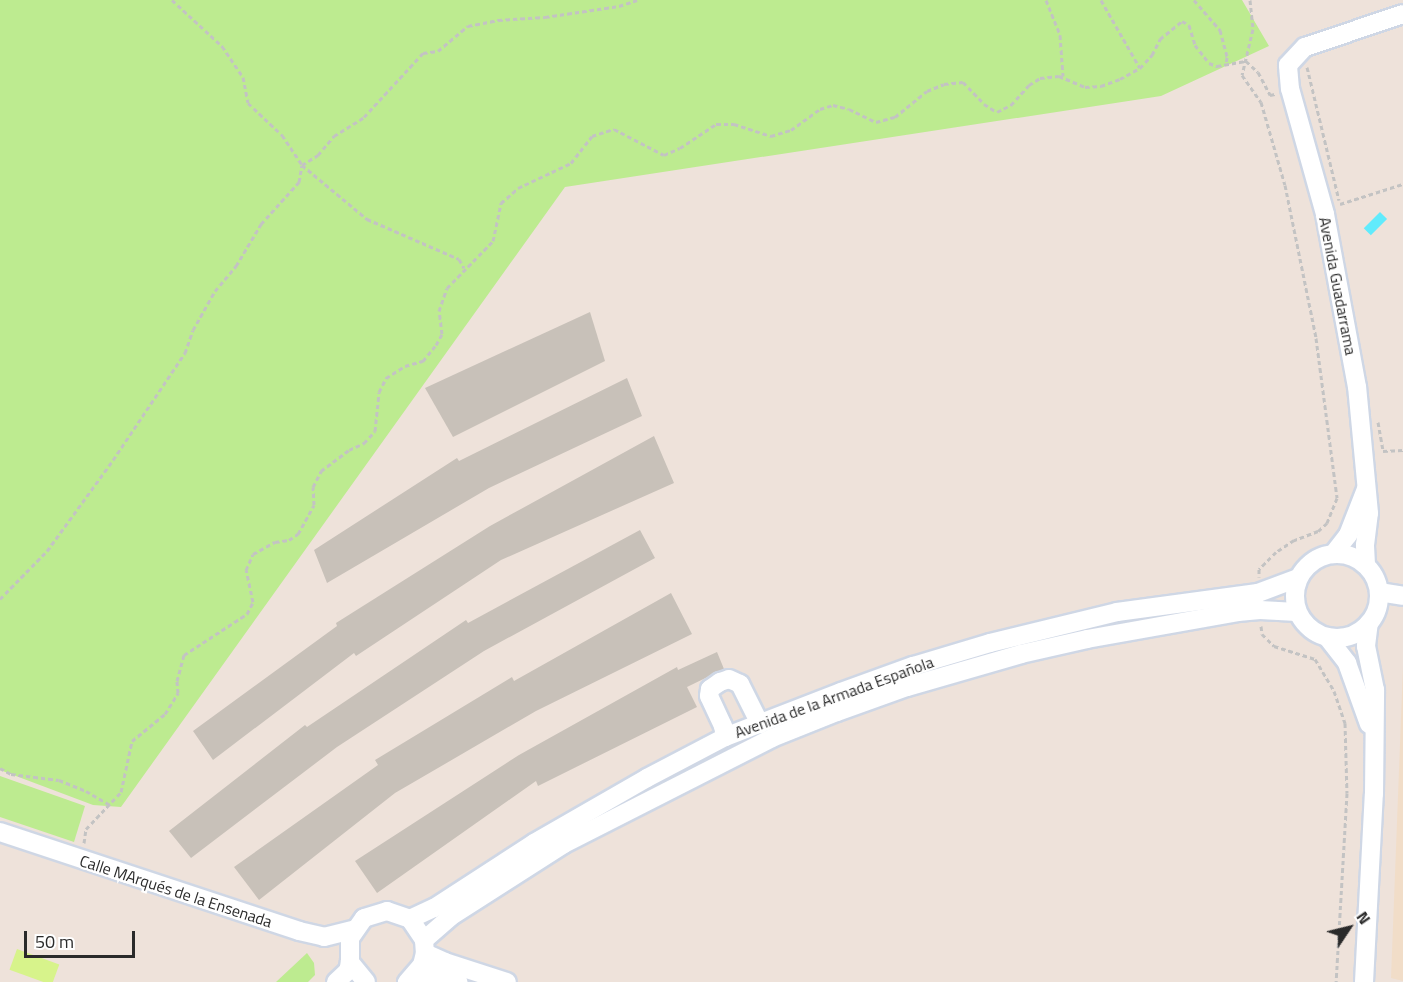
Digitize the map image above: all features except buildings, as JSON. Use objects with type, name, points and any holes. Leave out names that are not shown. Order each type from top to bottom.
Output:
[{"type":"street","name":"Avenida Guadarrama","points":[[1366,565],[1365,545],[1369,513],[1357,387],[1324,213],[1290,89],[1288,65],[1305,46],[1403,14]]},
{"type":"street","name":"Avenida Guadarrama","points":[[1334,553],[1348,536],[1367,487]]},
{"type":"street","points":[[1334,553],[1346,554],[1366,565],[1377,582],[1379,592],[1375,614],[1369,623],[1350,636],[1327,637],[1315,633],[1297,612],[1294,601],[1298,578],[1312,561],[1334,553]]},
{"type":"street","name":"Avenida de la Armada Española","points":[[425,946],[450,917],[564,844],[763,743],[837,712],[907,687],[1021,654],[1259,601],[1298,578]]},
{"type":"street","points":[[1379,592],[1403,596]]},
{"type":"street","name":"Avenida de la Armada Española","points":[[410,918],[434,908],[534,843],[725,737],[913,666],[990,643],[1117,612],[1259,601],[1297,612]]},
{"type":"street","points":[[1364,982],[1375,743],[1375,690],[1366,646],[1369,623]]},
{"type":"street","points":[[1327,637],[1347,663],[1375,743]]},
{"type":"street","points":[[725,737],[723,726],[709,696],[710,689],[720,682],[729,679],[740,684],[760,724]]},
{"type":"street","name":"Calle MArqués de la Ensenada","points":[[0,832],[299,932],[324,937],[353,930]]},
{"type":"street","points":[[366,982],[356,973],[350,962],[348,950],[353,930],[364,918],[375,912],[387,910],[410,918],[425,946],[445,962],[507,982]]},
{"type":"street","points":[[411,979],[422,965],[425,946]]},
{"type":"street","points":[[336,982],[348,971],[350,962]]},
{"type":"street","points":[[411,979],[432,974],[458,982]]},
{"type":"path","points":[[172,0],[222,46],[243,77],[248,103],[282,135],[302,165],[367,219],[459,259],[464,268]]},
{"type":"path","points":[[0,598],[47,551],[113,460],[185,353],[193,330],[215,291],[236,266],[261,224],[299,182],[302,165],[318,154],[333,136],[364,117],[423,53],[438,51],[468,26],[498,20],[587,11],[637,0]]},
{"type":"path","points":[[1046,0],[1060,35],[1063,77]]},
{"type":"path","points":[[1101,0],[1140,68]]},
{"type":"path","points":[[1194,0],[1220,30],[1227,57],[1226,65]]},
{"type":"path","points":[[1250,0],[1253,30],[1242,75],[1261,102],[1285,186],[1316,338],[1337,498],[1327,523],[1318,531],[1294,540],[1276,552],[1259,569],[1262,634],[1274,646],[1315,659],[1334,691],[1345,723],[1347,793],[1335,982]]},
{"type":"path","points":[[75,857],[86,838],[86,829],[121,792],[132,741],[165,714],[178,693],[177,681],[184,655],[247,614],[253,602],[246,570],[253,554],[275,542],[289,540],[298,534],[314,505],[313,488],[321,471],[349,450],[364,443],[375,431],[379,392],[386,378],[405,366],[423,361],[436,345],[442,334],[439,311],[447,288],[464,268],[493,241],[501,203],[518,188],[571,163],[592,136],[608,130],[624,132],[664,155],[680,148],[716,124],[734,124],[771,136],[791,130],[820,109],[832,105],[849,109],[876,122],[895,117],[927,91],[944,84],[963,82],[984,104],[996,112],[1011,105],[1029,85],[1053,74],[1085,87],[1101,86],[1140,68],[1152,55],[1160,39],[1182,21],[1189,25],[1195,45],[1209,63],[1217,66],[1246,61]]},
{"type":"path","points":[[1246,61],[1258,72],[1270,95],[1290,89]]},
{"type":"path","points":[[1340,204],[1403,184]]},
{"type":"path","points":[[0,768],[11,774],[59,780],[86,791],[110,805]]},
{"type":"path","points":[[79,825],[86,829]]},
{"type":"shaded area","points":[[1403,666],[1403,981],[1391,978]]},
{"type":"green space","points":[[0,0],[1242,0],[1269,46],[1161,96],[565,187],[121,807],[93,805],[0,770]]},
{"type":"green space","points":[[0,776],[85,806],[74,842],[0,817]]},
{"type":"green space","points":[[17,949],[59,964],[53,982],[43,982],[9,970]]},
{"type":"green space","points":[[307,953],[314,963],[315,975],[308,982],[276,982]]},
{"type":"water","points":[[1380,212],[1387,219],[1371,235],[1364,228]]}]
